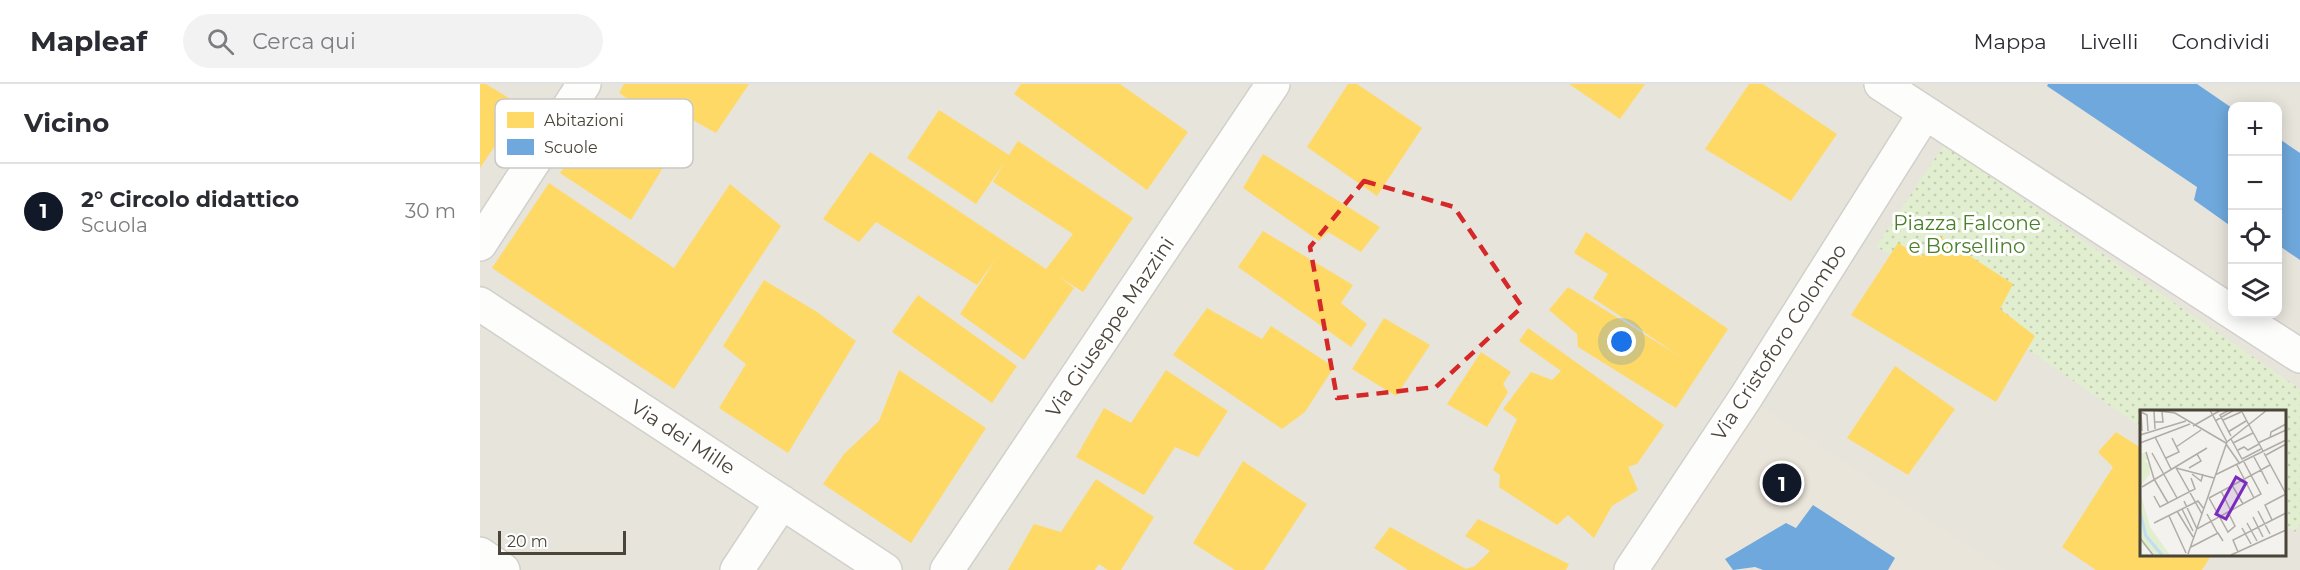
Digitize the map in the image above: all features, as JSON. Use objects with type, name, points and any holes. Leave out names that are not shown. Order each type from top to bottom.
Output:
[{"type":"street","points":[[574,99],[584,84]]},
{"type":"street","name":"Via Giuseppe Mazzini","points":[[947,570],[1273,84]]},
{"type":"street","points":[[1881,84],[2228,309]]},
{"type":"street","name":"Via Cristoforo Colombo","points":[[1631,570],[1746,397],[1925,113]]},
{"type":"street","points":[[480,244],[529,168]]},
{"type":"street","name":"Via dei Mille","points":[[480,304],[885,570]]},
{"type":"street","points":[[2242,318],[2300,356]]},
{"type":"street","points":[[737,570],[782,502]]},
{"type":"street","points":[[480,554],[503,570]]},
{"type":"highlighted area","points":[[1364,181],[1454,207],[1522,307],[1436,387],[1337,398],[1310,247]]},
{"type":"shaded area","points":[[480,84],[2300,84],[2300,570],[480,570]]},
{"type":"shaded area","points":[[1746,397],[2005,570],[1631,570]]},
{"type":"green space","name":"Piazza Falcone e Borsellino","points":[[1944,145],[2300,389],[2300,525],[2295,532],[2285,525],[2285,410],[2140,410],[2140,426],[1876,246]]},
{"type":"building: Abitazioni","points":[[480,84],[486,84],[511,99],[495,99],[495,146],[480,168]]},
{"type":"building: Abitazioni","points":[[624,84],[749,84],[716,133],[693,120],[693,99],[628,99],[619,93]]},
{"type":"building: Abitazioni","points":[[1021,84],[1120,84],[1188,132],[1147,190],[1014,94]]},
{"type":"building: Abitazioni","points":[[1348,84],[1357,84],[1422,128],[1377,196],[1307,147]]},
{"type":"building: Abitazioni","points":[[1569,84],[1645,84],[1620,119]]},
{"type":"building: Abitazioni","points":[[1749,84],[1763,84],[1837,134],[1791,201],[1705,149]]},
{"type":"building: Abitazioni","points":[[939,110],[1009,155],[1018,141],[1133,218],[1083,292],[1059,277],[1074,288],[1024,360],[960,314],[996,259],[977,285],[876,222],[859,242],[823,219],[870,152],[1046,269],[1073,234],[993,182],[1004,163],[976,204],[907,158]]},
{"type":"building: Abitazioni","points":[[1263,154],[1380,227],[1361,252],[1328,232],[1319,241],[1243,188]]},
{"type":"building: Abitazioni","points":[[564,168],[663,168],[631,220],[560,173]]},
{"type":"building: Abitazioni","points":[[549,183],[674,268],[730,184],[781,226],[674,389],[492,268]]},
{"type":"building: Abitazioni","points":[[1263,231],[1353,285],[1341,303],[1367,324],[1351,347],[1238,267]]},
{"type":"building: Abitazioni","points":[[1586,232],[1728,329],[1676,408],[1578,347],[1577,334],[1549,310],[1568,287],[1681,357],[1593,298],[1608,274],[1574,253]]},
{"type":"building: Abitazioni","points":[[1939,236],[2013,284],[2000,309],[2035,336],[1996,402],[1851,315],[1898,243],[1921,257]]},
{"type":"building: Abitazioni","points":[[764,280],[817,312],[856,341],[788,453],[719,408],[746,364],[723,346]]},
{"type":"building: Abitazioni","points":[[918,295],[1017,366],[992,403],[892,332]]},
{"type":"building: Abitazioni","points":[[1207,308],[1262,339],[1271,326],[1334,367],[1305,412],[1282,429],[1173,355]]},
{"type":"building: Abitazioni","points":[[1384,318],[1430,345],[1396,396],[1352,369]]},
{"type":"building: Abitazioni","points":[[1528,328],[1664,425],[1637,464],[1628,467],[1638,490],[1612,506],[1594,538],[1568,515],[1557,525],[1499,487],[1500,475],[1493,470],[1517,419],[1503,409],[1531,372],[1552,380],[1561,371],[1519,341]]},
{"type":"building: Abitazioni","points":[[1481,352],[1511,372],[1503,384],[1508,392],[1487,427],[1447,404]]},
{"type":"building: Abitazioni","points":[[1895,366],[1955,409],[1908,475],[1847,438]]},
{"type":"building: Abitazioni","points":[[899,370],[986,428],[911,543],[823,484],[844,454],[879,421]]},
{"type":"building: Abitazioni","points":[[1166,370],[1228,411],[1198,457],[1175,447],[1144,495],[1076,457],[1104,408],[1131,423]]},
{"type":"building: Abitazioni","points":[[2116,432],[2140,447],[2140,555],[2211,555],[2202,570],[2096,570],[2062,547],[2113,467],[2098,452]]},
{"type":"building: Abitazioni","points":[[1243,461],[1307,504],[1264,570],[1235,570],[1193,543]]},
{"type":"building: Abitazioni","points":[[1096,479],[1154,517],[1121,570],[1108,570],[1099,564],[1095,570],[1008,570],[1034,524],[1061,532]]},
{"type":"building: Abitazioni","points":[[1478,519],[1569,564],[1566,570],[1408,570],[1374,548],[1390,527],[1466,569],[1475,566],[1490,551],[1465,536]]},
{"type":"building: Scuole","points":[[2048,84],[2197,84],[2228,105],[2228,224],[2194,200],[2197,187],[2047,86]]},
{"type":"building: Scuole","points":[[2282,141],[2300,153],[2300,260],[2282,248]]},
{"type":"building: Scuole","points":[[1813,505],[1895,558],[1888,570],[1763,570],[1755,567],[1733,570],[1725,559],[1786,523],[1796,528]]},
{"type":"place","name":"2° Circolo didattico","points":[[1782,483]]}]
